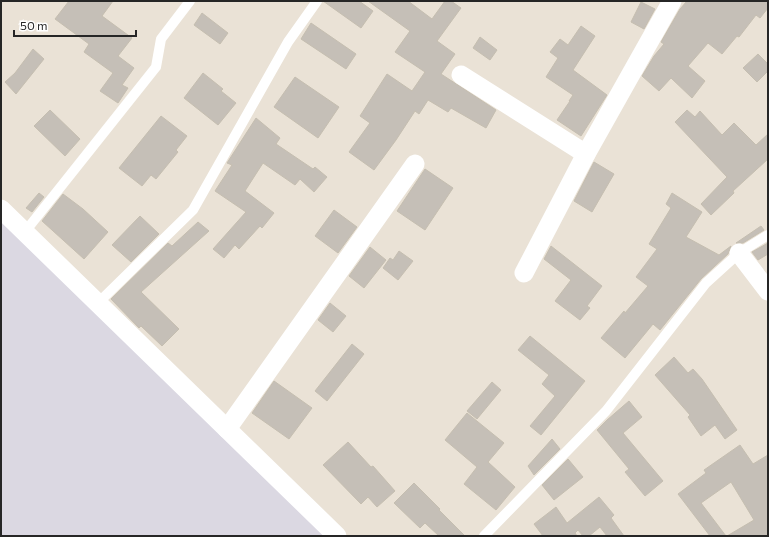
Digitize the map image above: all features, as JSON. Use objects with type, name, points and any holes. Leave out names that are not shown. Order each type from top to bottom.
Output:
[{"type":"street","points":[[524,273],[586,154],[672,1]]},
{"type":"street","points":[[461,75],[586,154]]},
{"type":"street","points":[[227,429],[415,164]]},
{"type":"street","points":[[1,209],[337,536]]},
{"type":"street","points":[[739,253],[768,291]]},
{"type":"lane","points":[[24,233],[156,67],[161,39],[190,1]]},
{"type":"lane","points":[[98,303],[193,210],[288,42],[317,1]]},
{"type":"lane","points":[[484,536],[606,411],[706,283],[739,253],[768,235]]},
{"type":"shaded area","points":[[1,215],[325,536],[1,536]]},
{"type":"building","points":[[69,1],[113,1],[102,16],[132,38],[118,56],[134,68],[122,85],[128,88],[118,103],[100,91],[113,73],[84,52],[89,44],[55,19]]},
{"type":"building","points":[[323,1],[359,1],[373,11],[361,28]]},
{"type":"building","points":[[368,1],[408,1],[432,19],[445,1],[451,1],[461,8],[437,41],[455,54],[441,74],[496,110],[486,128],[451,108],[448,112],[428,100],[419,114],[415,111],[374,170],[349,152],[370,123],[360,116],[387,74],[412,91],[425,72],[395,52],[410,31]]},
{"type":"building","points":[[687,1],[768,1],[768,8],[760,18],[756,15],[739,37],[737,36],[722,54],[708,43],[688,66],[705,81],[692,98],[671,78],[659,91],[642,76],[654,56],[664,44],[661,42],[680,9]]},
{"type":"building","points":[[641,2],[655,9],[644,29],[631,22]]},
{"type":"building","points":[[202,13],[228,33],[220,44],[194,25]]},
{"type":"building","points":[[311,23],[356,54],[346,69],[301,39]]},
{"type":"building","points":[[581,26],[595,36],[573,70],[607,95],[581,136],[557,120],[573,95],[546,77],[558,58],[550,52],[560,39],[568,45]]},
{"type":"building","points":[[480,37],[497,50],[490,60],[473,48]]},
{"type":"building","points":[[33,49],[44,59],[16,94],[5,82],[15,73]]},
{"type":"building","points":[[758,54],[768,64],[768,71],[757,82],[743,68]]},
{"type":"building","points":[[203,73],[223,89],[221,91],[236,103],[218,125],[184,98]]},
{"type":"building","points":[[295,77],[339,107],[318,138],[274,107]]},
{"type":"building","points":[[50,110],[80,139],[65,156],[34,126]]},
{"type":"building","points":[[687,110],[695,117],[700,111],[722,135],[734,123],[756,145],[768,134],[768,159],[733,191],[734,193],[711,215],[701,204],[727,177],[675,122]]},
{"type":"building","points":[[161,116],[187,136],[176,150],[178,152],[156,179],[151,175],[142,186],[119,168]]},
{"type":"building","points":[[256,118],[280,138],[276,144],[313,169],[315,167],[327,177],[314,192],[300,179],[295,185],[263,163],[245,191],[274,213],[262,228],[260,226],[239,249],[235,245],[224,258],[213,249],[246,212],[215,191],[232,165],[227,163]]},
{"type":"building","points":[[594,162],[614,174],[592,212],[574,201]]},
{"type":"building","points":[[425,169],[453,188],[425,230],[397,211]]},
{"type":"building","points":[[39,193],[44,197],[32,212],[26,208]]},
{"type":"building","points":[[672,193],[702,212],[686,237],[719,255],[731,246],[728,254],[701,279],[660,330],[653,324],[625,358],[601,338],[648,286],[636,277],[657,249],[649,244],[671,208],[666,204]]},
{"type":"building","points":[[63,194],[83,209],[108,232],[84,259],[42,221]]},
{"type":"building","points":[[334,210],[357,227],[338,253],[315,236]]},
{"type":"building","points":[[140,216],[159,234],[131,262],[112,245]]},
{"type":"building","points":[[198,222],[209,231],[141,292],[179,329],[162,346],[141,326],[139,328],[111,299],[168,243],[172,246]]},
{"type":"building","points":[[761,226],[764,230],[743,243],[736,243]]},
{"type":"building","points":[[768,243],[768,254],[758,260],[752,252]]},
{"type":"building","points":[[551,246],[602,286],[587,306],[590,308],[580,320],[555,301],[571,280],[544,259]]},
{"type":"building","points":[[370,247],[386,260],[364,288],[349,276]]},
{"type":"building","points":[[399,251],[413,261],[398,280],[383,268],[390,258],[393,260]]},
{"type":"building","points":[[330,303],[346,316],[333,332],[318,320]]},
{"type":"building","points":[[530,336],[585,381],[541,435],[530,426],[555,396],[542,384],[549,375],[518,350]]},
{"type":"building","points":[[352,344],[364,354],[327,401],[315,391]]},
{"type":"building","points":[[674,357],[688,373],[693,369],[702,379],[737,430],[725,439],[715,425],[701,436],[688,417],[690,415],[655,375]]},
{"type":"building","points":[[274,381],[312,408],[289,439],[252,413]]},
{"type":"building","points":[[492,382],[501,390],[477,419],[467,411]]},
{"type":"building","points":[[629,401],[642,417],[623,433],[663,481],[645,496],[625,472],[629,469],[597,430]]},
{"type":"building","points":[[467,413],[504,443],[488,462],[515,487],[496,510],[464,484],[477,467],[445,440]]},
{"type":"building","points":[[552,439],[560,449],[534,475],[528,466]]},
{"type":"building","points":[[348,442],[371,467],[373,466],[395,491],[377,507],[368,497],[361,504],[323,465]]},
{"type":"building","points":[[740,445],[753,464],[768,455],[768,536],[727,536],[754,520],[731,482],[701,503],[726,536],[710,536],[678,494],[706,473],[704,470]]},
{"type":"building","points":[[568,459],[583,477],[554,500],[542,485]]},
{"type":"building","points":[[414,483],[465,536],[439,536],[425,523],[420,528],[394,503]]},
{"type":"building","points":[[599,497],[614,515],[611,518],[624,536],[607,536],[600,527],[589,536],[583,536],[578,530],[575,533],[577,536],[543,536],[534,524],[556,507],[567,523]]}]
